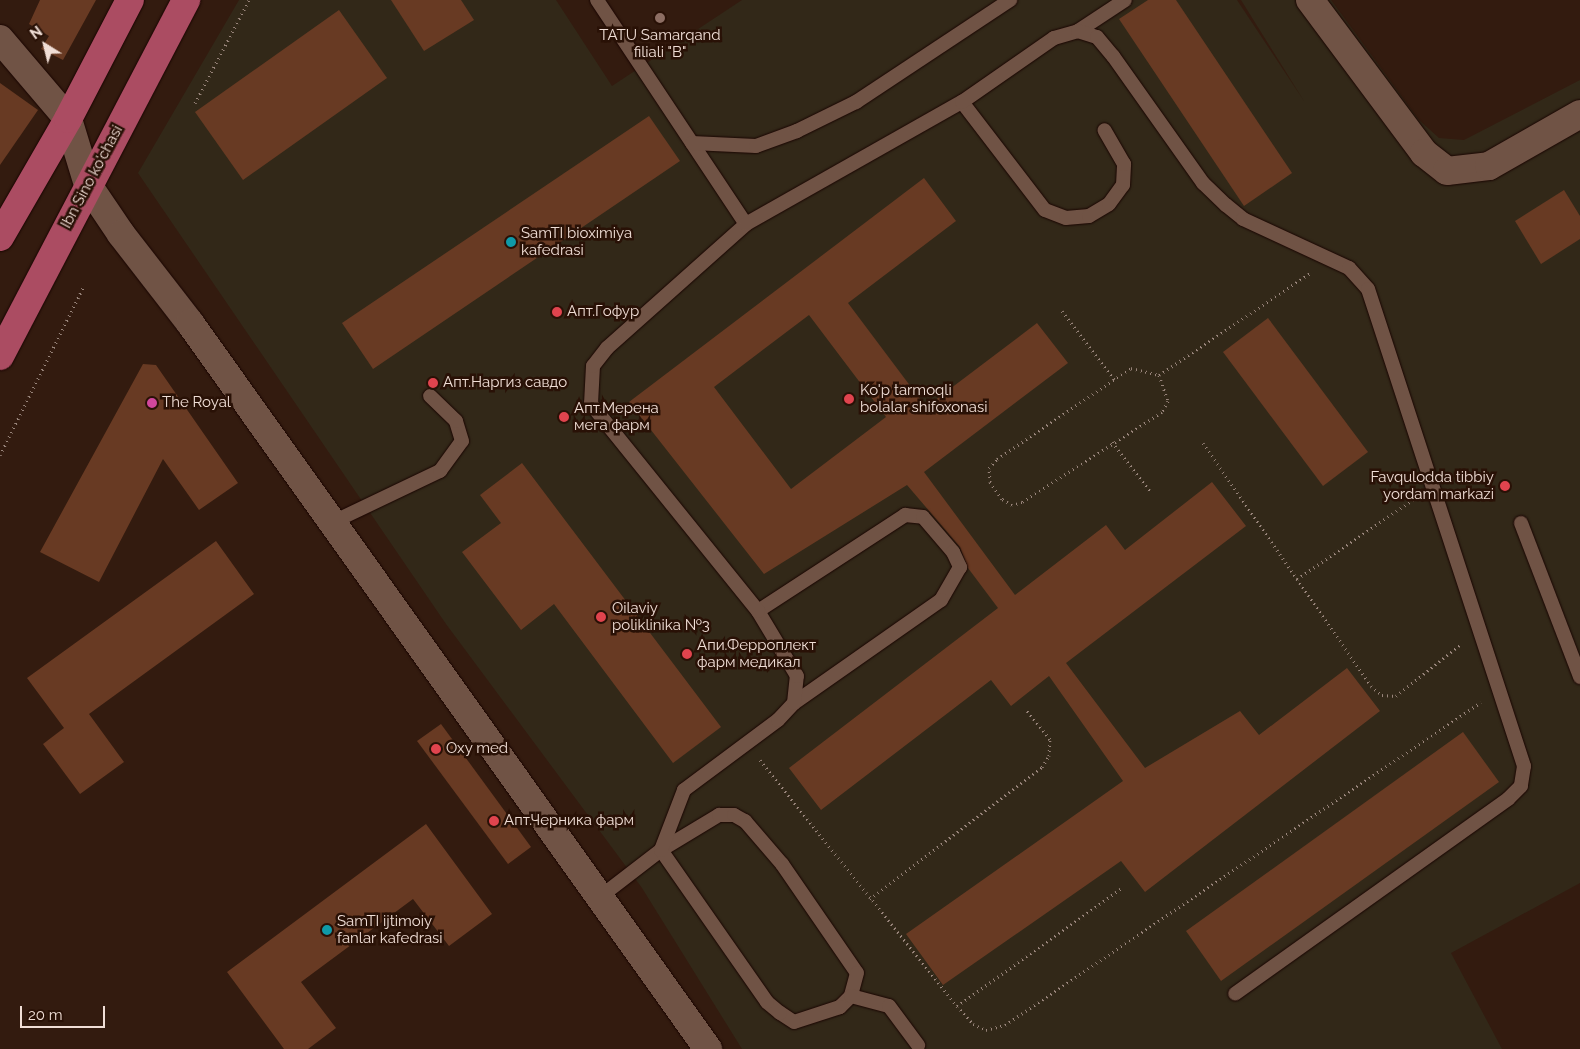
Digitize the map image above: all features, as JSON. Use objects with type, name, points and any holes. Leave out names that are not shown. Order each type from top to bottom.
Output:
[{"type":"main road","points":[[0,237],[68,119],[130,0]]},
{"type":"main road","name":"Ibn Sino ko'chasi","points":[[0,356],[186,0]]},
{"type":"street","points":[[1310,0],[1424,153],[1447,171],[1489,166],[1580,114]]},
{"type":"street","points":[[0,39],[68,119],[88,185],[333,522],[708,1049]]},
{"type":"lane","points":[[597,0],[746,224]]},
{"type":"lane","points":[[692,143],[756,146],[797,131],[856,102],[1010,0]]},
{"type":"lane","points":[[794,703],[798,676],[758,611],[591,404],[589,387],[593,366],[608,348],[746,224],[962,102],[1054,38],[1078,31],[1125,0]]},
{"type":"lane","points":[[1078,31],[1096,37],[1113,56],[1203,183],[1226,205],[1243,219],[1331,259],[1361,279],[1434,485],[1524,766],[1521,786],[1508,799],[1235,994]]},
{"type":"lane","points":[[962,102],[1046,210],[1066,218],[1089,216],[1109,204],[1123,185],[1124,164],[1104,130]]},
{"type":"lane","points":[[333,522],[440,471],[462,441],[456,421],[430,396]]},
{"type":"lane","points":[[661,850],[684,790],[747,744],[794,703],[941,600],[960,567],[953,552],[923,517],[905,515],[758,611]]},
{"type":"lane","points":[[1521,523],[1580,677]]},
{"type":"lane","points":[[600,897],[661,850],[719,815],[734,815],[745,821],[782,864],[857,973],[852,996],[840,1008],[794,1022],[780,1014],[767,1002],[661,850]]},
{"type":"lane","points":[[852,996],[889,1006],[918,1045]]},
{"type":"path","points":[[195,103],[249,0]]},
{"type":"path","points":[[1159,375],[1168,401],[1162,412],[1017,503],[1002,499],[990,482],[989,468],[997,459],[1131,368],[1159,375],[1313,271]]},
{"type":"path","points":[[0,455],[84,286]]},
{"type":"path","points":[[1062,310],[1114,379]]},
{"type":"path","points":[[1112,442],[1150,491]]},
{"type":"path","points":[[1204,443],[1371,686],[1382,695],[1396,696],[1480,629]]},
{"type":"path","points":[[1297,579],[1434,485]]},
{"type":"path","points":[[747,744],[957,1006],[973,1024],[986,1030],[1005,1025],[1500,689]]},
{"type":"path","points":[[870,899],[1042,767],[1049,756],[1050,739],[1026,709]]},
{"type":"path","points":[[957,1006],[1123,888]]},
{"type":"shaded area","name":"Ko'p tarmoqli bolalar shifoxonasi","points":[[239,0],[556,0],[612,86],[742,0],[1237,0],[1304,101],[1241,0],[1331,0],[1419,120],[1439,138],[1464,140],[1580,80],[1580,883],[1451,953],[1502,1049],[742,1049],[642,888],[446,624],[138,173]]},
{"type":"building","points":[[40,0],[96,0],[63,60],[41,49],[49,36],[29,24]]},
{"type":"building","points":[[391,0],[461,0],[474,20],[424,51]]},
{"type":"building","points":[[1148,0],[1176,0],[1292,173],[1244,206],[1119,19]]},
{"type":"building","points":[[339,10],[387,78],[243,180],[195,112]]},
{"type":"building","points":[[0,83],[38,110],[0,165]]},
{"type":"building","name":"SamTI bioximiya kafedrasi","points":[[649,116],[680,161],[373,369],[342,323]]},
{"type":"building","points":[[924,178],[956,221],[848,303],[926,407],[1037,323],[1068,363],[924,472],[1015,595],[1106,525],[1125,550],[1212,482],[1246,526],[1066,663],[1145,768],[1240,711],[1259,735],[1347,668],[1380,711],[1145,892],[1121,861],[943,985],[906,934],[1123,781],[1049,676],[1011,706],[991,680],[821,810],[789,768],[998,608],[968,568],[960,547],[907,485],[764,574],[629,402]],"holes":[[[809,315],[886,417],[791,489],[714,387]]]},
{"type":"building","points":[[1564,190],[1580,216],[1580,239],[1541,264],[1515,221]]},
{"type":"building","points":[[1268,318],[1368,452],[1323,486],[1223,352]]},
{"type":"building","points":[[143,364],[156,365],[238,483],[199,510],[163,459],[99,582],[40,552]]},
{"type":"building","name":"Oilaviy poliklinika №3","points":[[522,463],[721,727],[673,763],[554,604],[521,630],[462,552],[501,523],[480,495]]},
{"type":"building","points":[[216,541],[254,594],[89,714],[124,762],[80,794],[43,744],[64,728],[27,678]]},
{"type":"building","points":[[441,724],[531,847],[508,864],[417,741]]},
{"type":"building","points":[[1463,732],[1499,782],[1221,981],[1186,931]]},
{"type":"building","name":"SamTI ijtimoiy fanlar kafedrasi","points":[[426,824],[492,914],[449,946],[413,899],[301,982],[336,1028],[308,1049],[284,1049],[227,972]]},
{"type":"place","name":"TATU Samarqand filiali \"B\"","points":[[660,18]]},
{"type":"place","name":"SamTI bioximiya kafedrasi","points":[[511,242]]},
{"type":"place","name":"Апт.Гофур","points":[[557,312]]},
{"type":"place","name":"Апт.Наргиз савдо","points":[[433,383]]},
{"type":"place","name":"Ko'p tarmoqli bolalar shifoxonasi","points":[[849,399]]},
{"type":"place","name":"The Royal","points":[[152,403]]},
{"type":"place","name":"Апт.Мерена мега фарм","points":[[564,417]]},
{"type":"place","name":"Favqulodda tibbiy yordam markazi","points":[[1505,486]]},
{"type":"place","name":"Oilaviy poliklinika №3","points":[[601,617]]},
{"type":"place","name":"Апи.Ферроплект фарм медикал","points":[[687,654]]},
{"type":"place","name":"Oxy med","points":[[436,749]]},
{"type":"place","name":"Апт.Черника фарм","points":[[494,821]]},
{"type":"place","name":"SamTI ijtimoiy fanlar kafedrasi","points":[[327,930]]}]
